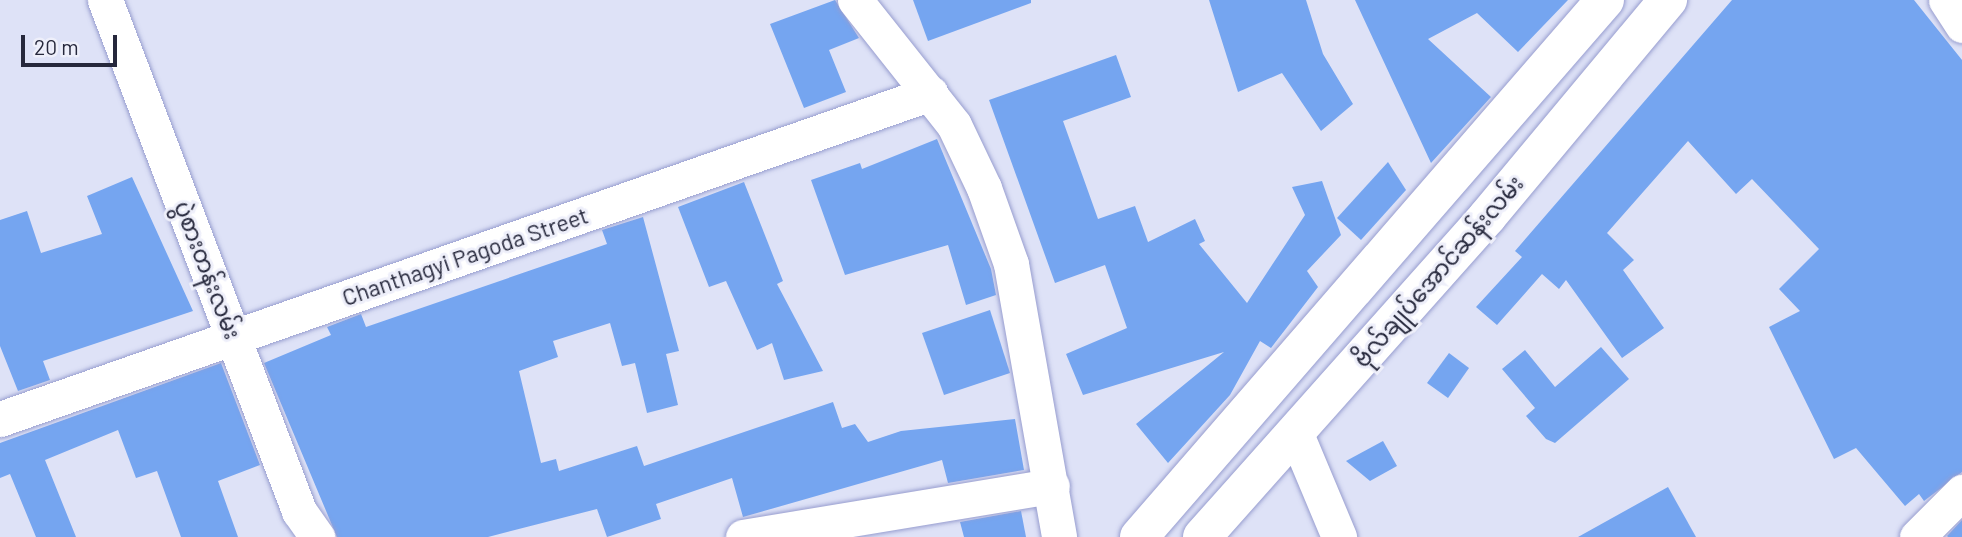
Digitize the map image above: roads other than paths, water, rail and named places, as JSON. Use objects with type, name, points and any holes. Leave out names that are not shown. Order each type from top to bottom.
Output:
[{"type":"highway","points":[[1139,537],[1605,0]]},
{"type":"highway","name":"ဗိုလ်ချုပ်အောင်ဆန်းလမ်း","points":[[1202,537],[1296,434],[1668,0]]},
{"type":"street","name":"ပွဲစားတန်းလမ်း","points":[[105,0],[299,511],[317,537]]},
{"type":"street","points":[[855,0],[930,93],[984,188],[1011,264],[1059,537]]},
{"type":"street","points":[[1946,0],[1962,25]]},
{"type":"street","name":"Chanthagyi Pagoda Street","points":[[0,419],[930,93]]},
{"type":"street","points":[[1296,434],[1339,537]]},
{"type":"street","points":[[743,537],[1052,486]]},
{"type":"street","points":[[1917,537],[1962,492]]}]
